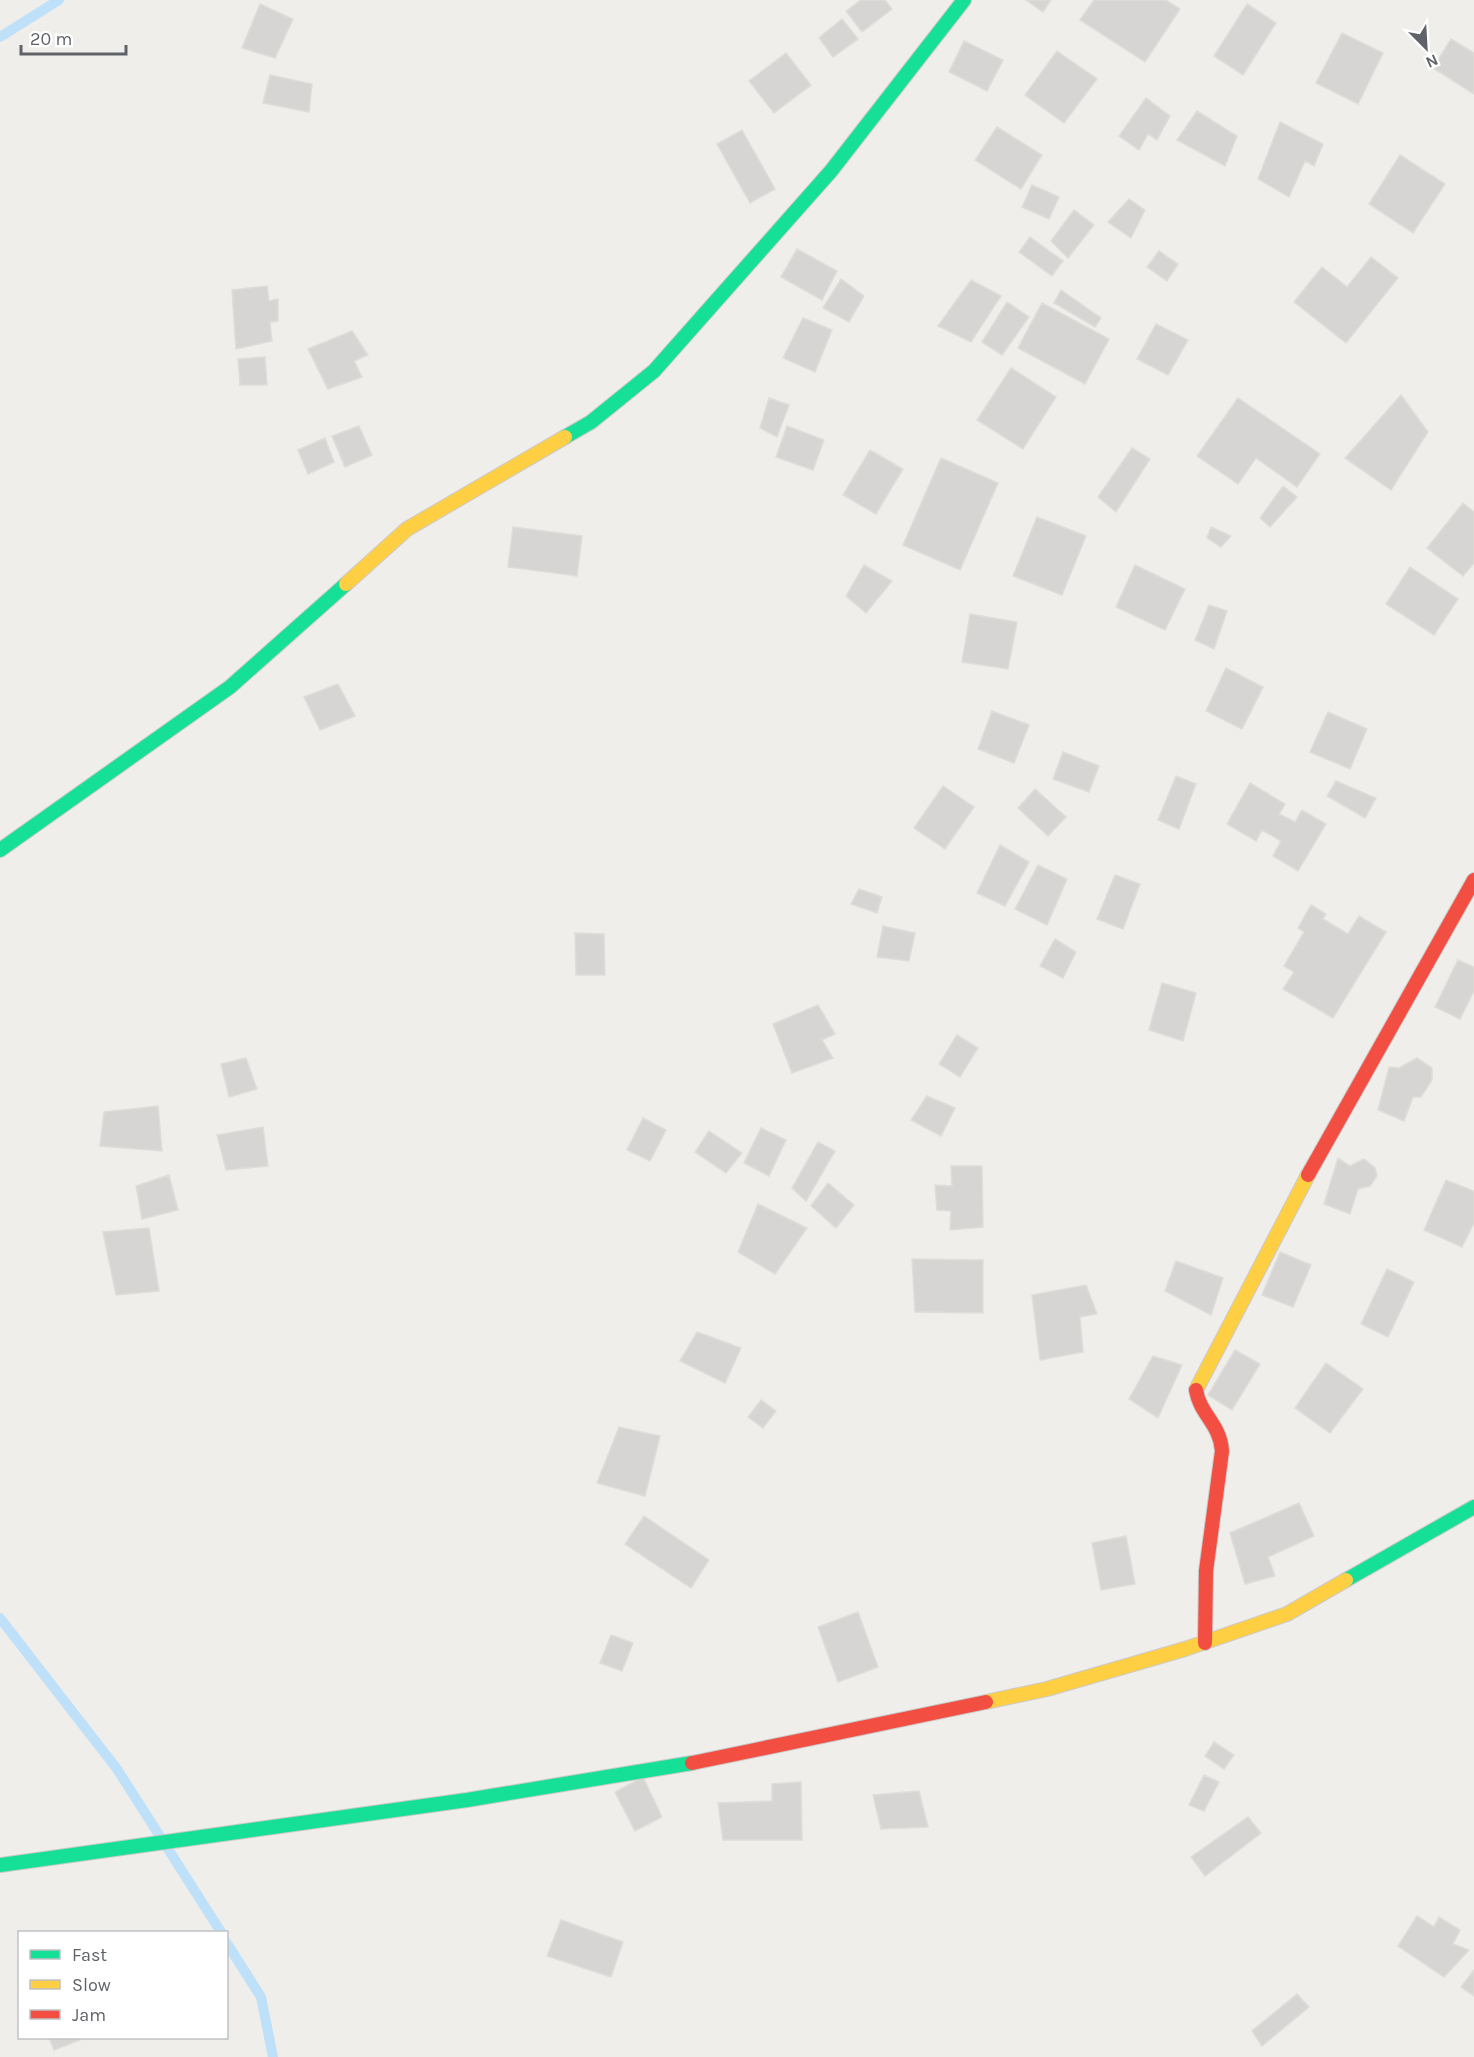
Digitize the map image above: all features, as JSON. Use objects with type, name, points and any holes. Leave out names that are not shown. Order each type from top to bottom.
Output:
[{"type":"street","points":[[0,850],[230,687],[407,529],[591,422],[654,371],[831,171],[964,0]]},
{"type":"street","points":[[1205,1643],[1203,1599],[1210,1528],[1221,1472],[1221,1439],[1217,1425],[1204,1414],[1196,1402],[1196,1388],[1330,1133],[1474,880]]},
{"type":"street","points":[[0,1865],[467,1800],[721,1758],[1047,1689],[1205,1643],[1287,1614],[1474,1507]]},
{"type":"building","points":[[861,0],[885,0],[892,9],[862,32],[846,11]]},
{"type":"building","points":[[1026,0],[1051,0],[1043,12]]},
{"type":"building","points":[[1094,0],[1166,0],[1180,9],[1145,62],[1080,20]]},
{"type":"building","points":[[260,4],[293,19],[275,58],[242,48]]},
{"type":"building","points":[[1247,4],[1276,23],[1243,75],[1214,56]]},
{"type":"building","points":[[842,19],[858,39],[833,57],[819,38]]},
{"type":"building","points":[[1342,33],[1383,53],[1358,104],[1316,83]]},
{"type":"building","points":[[1451,39],[1474,53],[1474,94],[1433,68]]},
{"type":"building","points":[[964,41],[1003,60],[987,91],[949,72]]},
{"type":"building","points":[[1057,51],[1097,79],[1064,123],[1025,95]]},
{"type":"building","points":[[786,53],[811,85],[774,113],[749,81]]},
{"type":"building","points":[[270,75],[312,84],[309,112],[263,103]]},
{"type":"building","points":[[1146,98],[1170,116],[1157,140],[1148,134],[1139,150],[1119,136]]},
{"type":"building","points":[[1197,111],[1237,136],[1225,166],[1177,140]]},
{"type":"building","points":[[1280,122],[1323,144],[1314,166],[1305,161],[1289,197],[1258,179]]},
{"type":"building","points":[[997,127],[1042,155],[1021,189],[975,160]]},
{"type":"building","points":[[742,130],[775,189],[750,203],[717,144]]},
{"type":"building","points":[[1400,155],[1445,184],[1413,233],[1369,204]]},
{"type":"building","points":[[1032,185],[1059,197],[1049,219],[1022,207]]},
{"type":"building","points":[[1129,199],[1145,210],[1131,238],[1108,222]]},
{"type":"building","points":[[1074,210],[1094,225],[1068,258],[1051,241]]},
{"type":"building","points":[[1030,237],[1063,261],[1052,276],[1019,252]]},
{"type":"building","points":[[797,249],[837,271],[822,300],[781,277]]},
{"type":"building","points":[[1159,251],[1178,264],[1167,281],[1147,267]]},
{"type":"building","points":[[1371,257],[1398,278],[1346,343],[1294,302],[1322,267],[1347,287]]},
{"type":"building","points":[[841,279],[864,296],[849,322],[823,308]]},
{"type":"building","points":[[971,280],[1001,296],[971,342],[938,326]]},
{"type":"building","points":[[267,286],[269,301],[278,299],[278,321],[270,322],[272,341],[236,349],[232,290]]},
{"type":"building","points":[[1061,290],[1101,318],[1095,327],[1054,303]]},
{"type":"building","points":[[1007,302],[1029,317],[1002,355],[982,342]]},
{"type":"building","points":[[1042,303],[1109,339],[1085,384],[1018,348]]},
{"type":"building","points":[[803,318],[832,330],[815,372],[783,358]]},
{"type":"building","points":[[1156,324],[1188,340],[1168,375],[1137,359]]},
{"type":"building","points":[[352,331],[368,355],[354,361],[362,377],[328,389],[308,349]]},
{"type":"building","points":[[265,357],[267,385],[240,385],[238,359]]},
{"type":"building","points":[[1011,368],[1056,397],[1023,449],[977,420]]},
{"type":"building","points":[[1401,395],[1428,432],[1391,490],[1345,458]]},
{"type":"building","points":[[769,398],[789,405],[777,437],[760,428]]},
{"type":"building","points":[[1238,398],[1320,454],[1297,487],[1256,458],[1238,484],[1197,456]]},
{"type":"building","points":[[359,426],[372,455],[345,467],[332,436]]},
{"type":"building","points":[[787,426],[824,440],[813,470],[776,457]]},
{"type":"building","points":[[325,438],[334,462],[308,474],[298,450]]},
{"type":"building","points":[[1132,448],[1150,459],[1116,512],[1098,497]]},
{"type":"building","points":[[870,450],[903,469],[876,514],[843,495]]},
{"type":"building","points":[[941,458],[998,483],[960,570],[903,545]]},
{"type":"building","points":[[1283,486],[1297,497],[1270,527],[1260,518]]},
{"type":"building","points":[[1463,503],[1474,512],[1474,563],[1463,576],[1427,548]]},
{"type":"building","points":[[1037,517],[1086,536],[1062,595],[1013,576]]},
{"type":"building","points":[[513,527],[582,536],[577,576],[508,567]]},
{"type":"building","points":[[1211,527],[1231,536],[1221,547],[1207,538]]},
{"type":"building","points":[[864,565],[892,581],[866,613],[846,596]]},
{"type":"building","points":[[1135,565],[1185,589],[1165,630],[1116,607]]},
{"type":"building","points":[[1410,567],[1458,599],[1434,635],[1386,604]]},
{"type":"building","points":[[1209,605],[1227,611],[1214,649],[1195,640]]},
{"type":"building","points":[[970,614],[1017,622],[1008,669],[962,662]]},
{"type":"building","points":[[1226,668],[1263,687],[1242,729],[1206,711]]},
{"type":"building","points":[[338,684],[355,716],[320,730],[304,697]]},
{"type":"building","points":[[992,711],[1029,725],[1014,763],[978,749]]},
{"type":"building","points":[[1328,712],[1367,729],[1350,769],[1310,752]]},
{"type":"building","points":[[1063,752],[1099,766],[1089,792],[1053,779]]},
{"type":"building","points":[[1176,776],[1196,784],[1179,829],[1158,820]]},
{"type":"building","points":[[1336,781],[1376,798],[1365,818],[1327,796]]},
{"type":"building","points":[[1250,783],[1285,804],[1279,814],[1295,822],[1302,810],[1326,824],[1298,871],[1273,856],[1281,841],[1262,830],[1256,841],[1227,824]]},
{"type":"building","points":[[943,786],[974,807],[945,849],[914,828]]},
{"type":"building","points":[[1035,789],[1066,817],[1048,836],[1018,808]]},
{"type":"building","points":[[1000,845],[1029,862],[1005,906],[977,893]]},
{"type":"building","points":[[1038,865],[1067,879],[1047,925],[1015,909]]},
{"type":"building","points":[[1115,875],[1140,884],[1123,929],[1097,919]]},
{"type":"building","points":[[859,889],[882,897],[877,913],[851,904]]},
{"type":"building","points":[[1311,905],[1326,914],[1323,919],[1348,934],[1359,916],[1386,932],[1333,1018],[1283,989],[1294,972],[1284,966],[1304,932],[1298,928]]},
{"type":"building","points":[[883,926],[915,933],[909,961],[877,957]]},
{"type":"building","points":[[575,933],[604,934],[605,975],[576,975]]},
{"type":"building","points":[[1055,939],[1076,952],[1063,978],[1040,966]]},
{"type":"building","points":[[1458,960],[1474,967],[1474,991],[1460,1019],[1435,1007]]},
{"type":"building","points":[[1162,983],[1196,993],[1183,1041],[1149,1030]]},
{"type":"building","points":[[818,1005],[835,1034],[822,1040],[833,1058],[792,1073],[773,1024]]},
{"type":"building","points":[[957,1035],[978,1048],[960,1077],[939,1064]]},
{"type":"building","points":[[246,1058],[257,1089],[229,1097],[221,1064]]},
{"type":"building","points":[[1417,1058],[1432,1068],[1432,1080],[1421,1097],[1413,1097],[1404,1121],[1378,1110],[1389,1067],[1399,1068]]},
{"type":"building","points":[[927,1096],[955,1108],[941,1136],[911,1120]]},
{"type":"building","points":[[158,1106],[162,1151],[100,1146],[104,1112]]},
{"type":"building","points":[[643,1118],[666,1130],[650,1161],[627,1150]]},
{"type":"building","points":[[263,1127],[268,1166],[226,1170],[217,1135]]},
{"type":"building","points":[[761,1128],[786,1140],[769,1176],[744,1163]]},
{"type":"building","points":[[709,1131],[742,1153],[726,1173],[695,1152]]},
{"type":"building","points":[[818,1142],[835,1151],[806,1201],[792,1188]]},
{"type":"building","points":[[1338,1158],[1350,1166],[1364,1159],[1375,1168],[1377,1176],[1370,1186],[1358,1189],[1350,1214],[1324,1204]]},
{"type":"building","points":[[951,1166],[982,1166],[983,1227],[950,1230],[951,1211],[937,1210],[935,1185],[952,1186]]},
{"type":"building","points":[[169,1175],[178,1210],[142,1219],[136,1186]]},
{"type":"building","points":[[1446,1180],[1474,1191],[1474,1223],[1462,1247],[1424,1230]]},
{"type":"building","points":[[828,1183],[854,1205],[836,1228],[811,1206]]},
{"type":"building","points":[[758,1204],[807,1228],[775,1274],[738,1252]]},
{"type":"building","points":[[149,1228],[159,1291],[116,1295],[103,1232]]},
{"type":"building","points":[[1280,1252],[1311,1265],[1293,1307],[1262,1295]]},
{"type":"building","points":[[912,1259],[983,1260],[983,1313],[915,1312]]},
{"type":"building","points":[[1176,1261],[1223,1278],[1211,1315],[1165,1291]]},
{"type":"building","points":[[1387,1269],[1414,1282],[1388,1337],[1361,1324]]},
{"type":"building","points":[[1086,1285],[1097,1314],[1080,1317],[1083,1352],[1040,1360],[1032,1295]]},
{"type":"building","points":[[697,1332],[741,1348],[725,1383],[680,1361]]},
{"type":"building","points":[[1235,1350],[1260,1364],[1232,1410],[1208,1395]]},
{"type":"building","points":[[1153,1356],[1182,1365],[1158,1418],[1129,1399]]},
{"type":"building","points":[[1326,1363],[1363,1389],[1330,1433],[1295,1408]]},
{"type":"building","points":[[761,1400],[776,1411],[763,1428],[748,1417]]},
{"type":"building","points":[[619,1427],[660,1436],[645,1496],[597,1483]]},
{"type":"building","points":[[1299,1503],[1314,1536],[1268,1557],[1275,1576],[1245,1584],[1230,1533]]},
{"type":"building","points":[[644,1516],[709,1560],[691,1588],[625,1544]]},
{"type":"building","points":[[1126,1536],[1135,1584],[1101,1590],[1092,1543]]},
{"type":"building","points":[[858,1612],[878,1667],[838,1682],[818,1627]]},
{"type":"building","points":[[611,1635],[633,1643],[622,1671],[600,1663]]},
{"type":"building","points":[[1214,1742],[1234,1755],[1224,1769],[1205,1756]]},
{"type":"building","points":[[1204,1775],[1219,1782],[1204,1811],[1189,1805]]},
{"type":"building","points":[[643,1777],[662,1817],[635,1831],[615,1792]]},
{"type":"building","points":[[801,1782],[802,1840],[723,1840],[718,1803],[772,1801],[772,1784]]},
{"type":"building","points":[[919,1791],[928,1827],[881,1829],[873,1795]]},
{"type":"building","points":[[1248,1817],[1261,1833],[1205,1876],[1191,1857]]},
{"type":"building","points":[[1417,1916],[1434,1927],[1439,1917],[1460,1930],[1453,1944],[1469,1950],[1444,1977],[1398,1946]]},
{"type":"building","points":[[561,1920],[623,1942],[611,1977],[547,1956]]},
{"type":"building","points":[[1474,1970],[1474,1996],[1461,1987]]},
{"type":"building","points":[[1297,1994],[1309,2007],[1262,2046],[1252,2031]]},
{"type":"building","points":[[49,2039],[80,2040],[54,2050]]},
{"type":"waterway","points":[[0,37],[59,0]]},
{"type":"waterway","points":[[0,1618],[117,1769],[220,1931]]},
{"type":"waterway","points":[[228,1945],[261,1997],[273,2057]]},
{"type":"traffic: fast","points":[[565,437],[591,422],[654,371],[831,171],[964,0]]},
{"type":"traffic: fast","points":[[0,850],[230,687],[346,584]]},
{"type":"traffic: fast","points":[[1346,1580],[1474,1507]]},
{"type":"traffic: fast","points":[[0,1865],[467,1800],[692,1763]]},
{"type":"traffic: slow","points":[[346,584],[407,529],[565,437]]},
{"type":"traffic: slow","points":[[1196,1390],[1308,1175]]},
{"type":"traffic: slow","points":[[986,1702],[1047,1689],[1185,1649],[1287,1614],[1346,1580]]},
{"type":"traffic: jam","points":[[1308,1175],[1474,880]]},
{"type":"traffic: jam","points":[[1196,1390],[1201,1406],[1218,1433],[1222,1451],[1206,1571],[1205,1643]]},
{"type":"traffic: jam","points":[[692,1763],[986,1702]]}]
